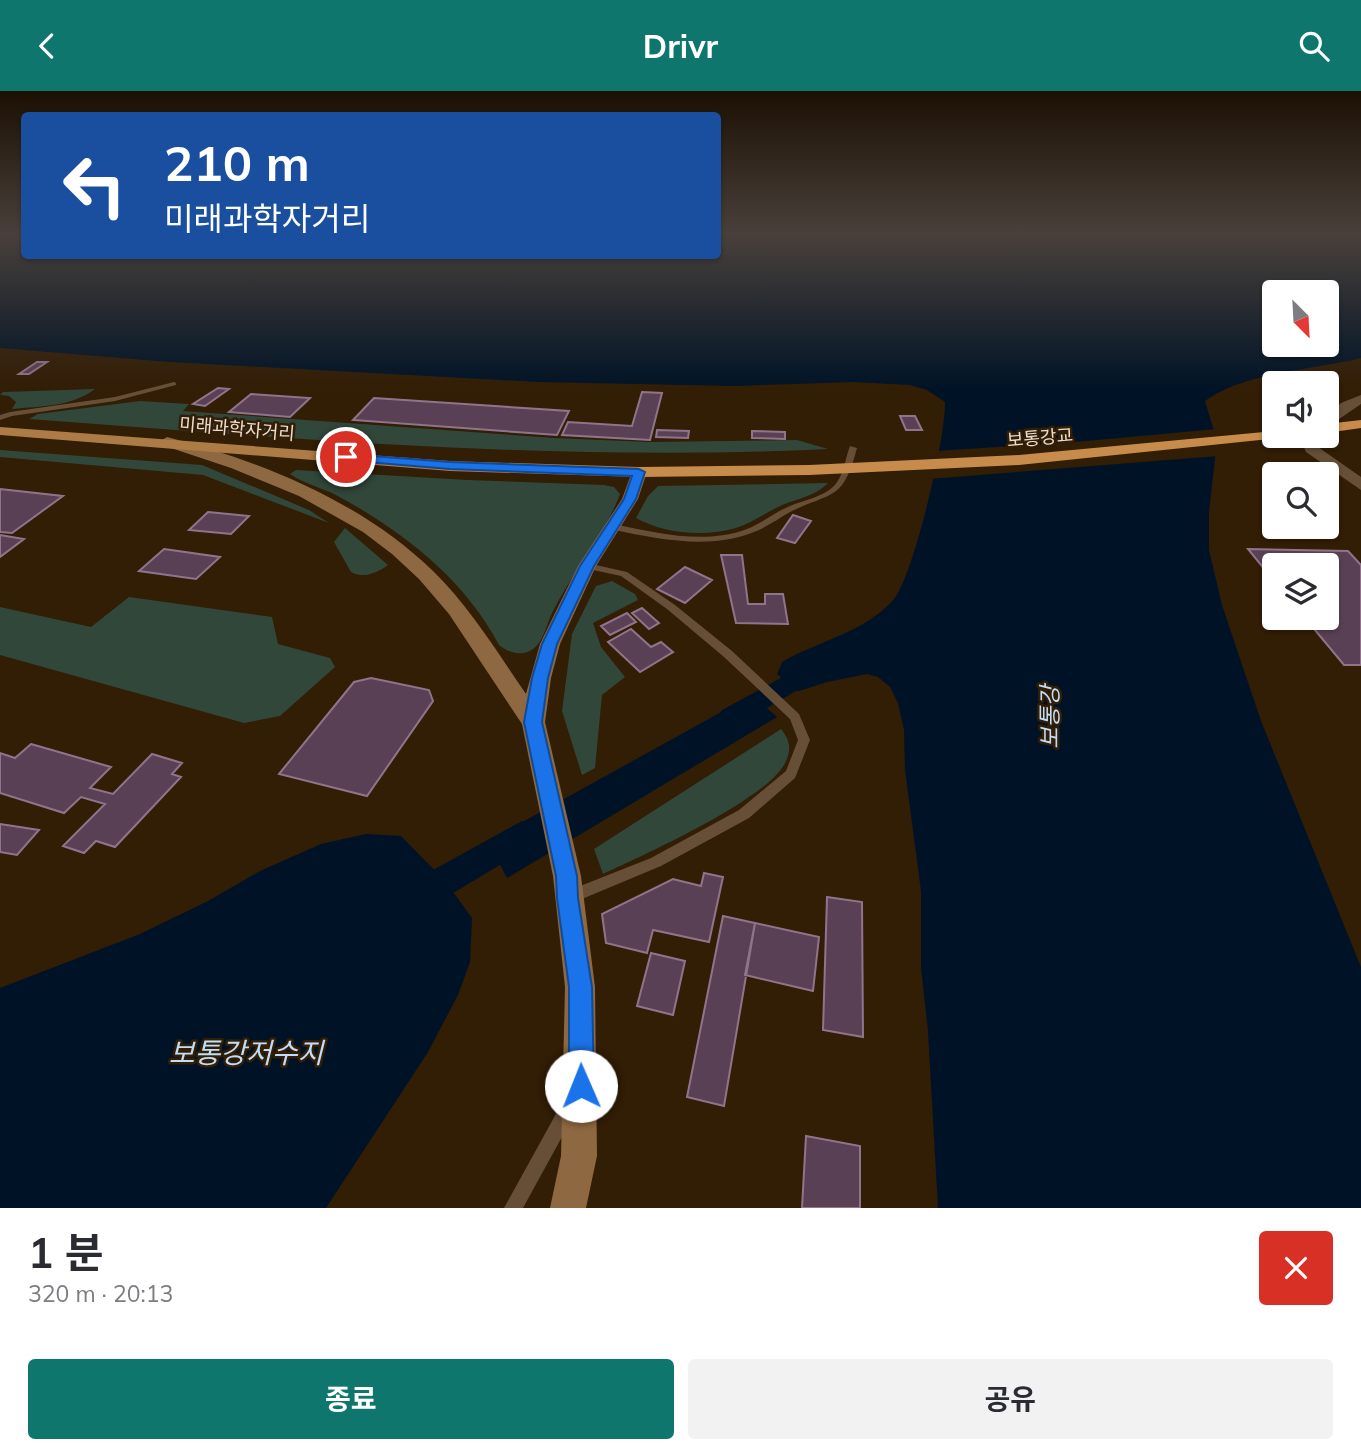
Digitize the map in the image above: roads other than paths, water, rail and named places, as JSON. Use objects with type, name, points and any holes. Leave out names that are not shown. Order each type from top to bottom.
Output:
[{"type":"highway","points":[[1339,426],[1361,424]]},
{"type":"highway","name":"보통강교","points":[[639,472],[809,470],[1019,460],[1262,436]]},
{"type":"main road","name":"미래과학자거리","points":[[0,431],[450,466],[639,472]]},
{"type":"main road","points":[[165,442],[262,472],[306,492],[394,545],[428,577],[456,612],[533,722]]},
{"type":"main road","points":[[568,1208],[579,1156],[580,987],[567,887],[533,722],[540,678],[550,644],[587,566],[630,499],[639,472]]},
{"type":"street","points":[[1339,413],[1346,406],[1361,399]]},
{"type":"street","points":[[1311,448],[1361,485]]},
{"type":"lane","points":[[0,418],[10,414],[115,400],[174,384]]},
{"type":"lane","points":[[614,527],[675,539],[707,541],[748,531],[791,509],[834,493],[846,475],[853,448]]},
{"type":"lane","points":[[567,887],[656,862],[744,814],[791,775],[804,740],[794,717],[755,679],[671,607],[624,573],[587,566]]},
{"type":"lane","points":[[513,1208],[581,1086]]},
{"type":"water","name":"보통강","points":[[0,285],[1262,285],[1262,357],[1339,357],[1339,285],[1361,285],[1361,358],[1291,371],[1262,371],[1262,377],[1221,391],[1205,401],[1217,441],[1209,512],[1209,550],[1222,605],[1261,721],[1361,967],[1361,1208],[938,1208],[928,1031],[921,968],[921,891],[905,770],[904,730],[898,703],[890,687],[878,677],[867,674],[795,691],[777,674],[782,662],[856,628],[870,620],[894,599],[911,563],[919,535],[935,473],[945,402],[927,390],[910,385],[853,382],[735,386],[539,382],[170,362],[0,348]]},
{"type":"water","points":[[752,695],[777,717],[507,878],[488,841]]},
{"type":"water","name":"보통강저수지","points":[[366,834],[401,836],[446,882],[472,918],[470,962],[458,995],[428,1052],[326,1208],[0,1208],[0,988],[140,934],[208,901],[260,871],[321,844]]},
{"type":"waterway","points":[[731,717],[814,669]]},
{"type":"waterway","points":[[418,896],[522,835]]}]
